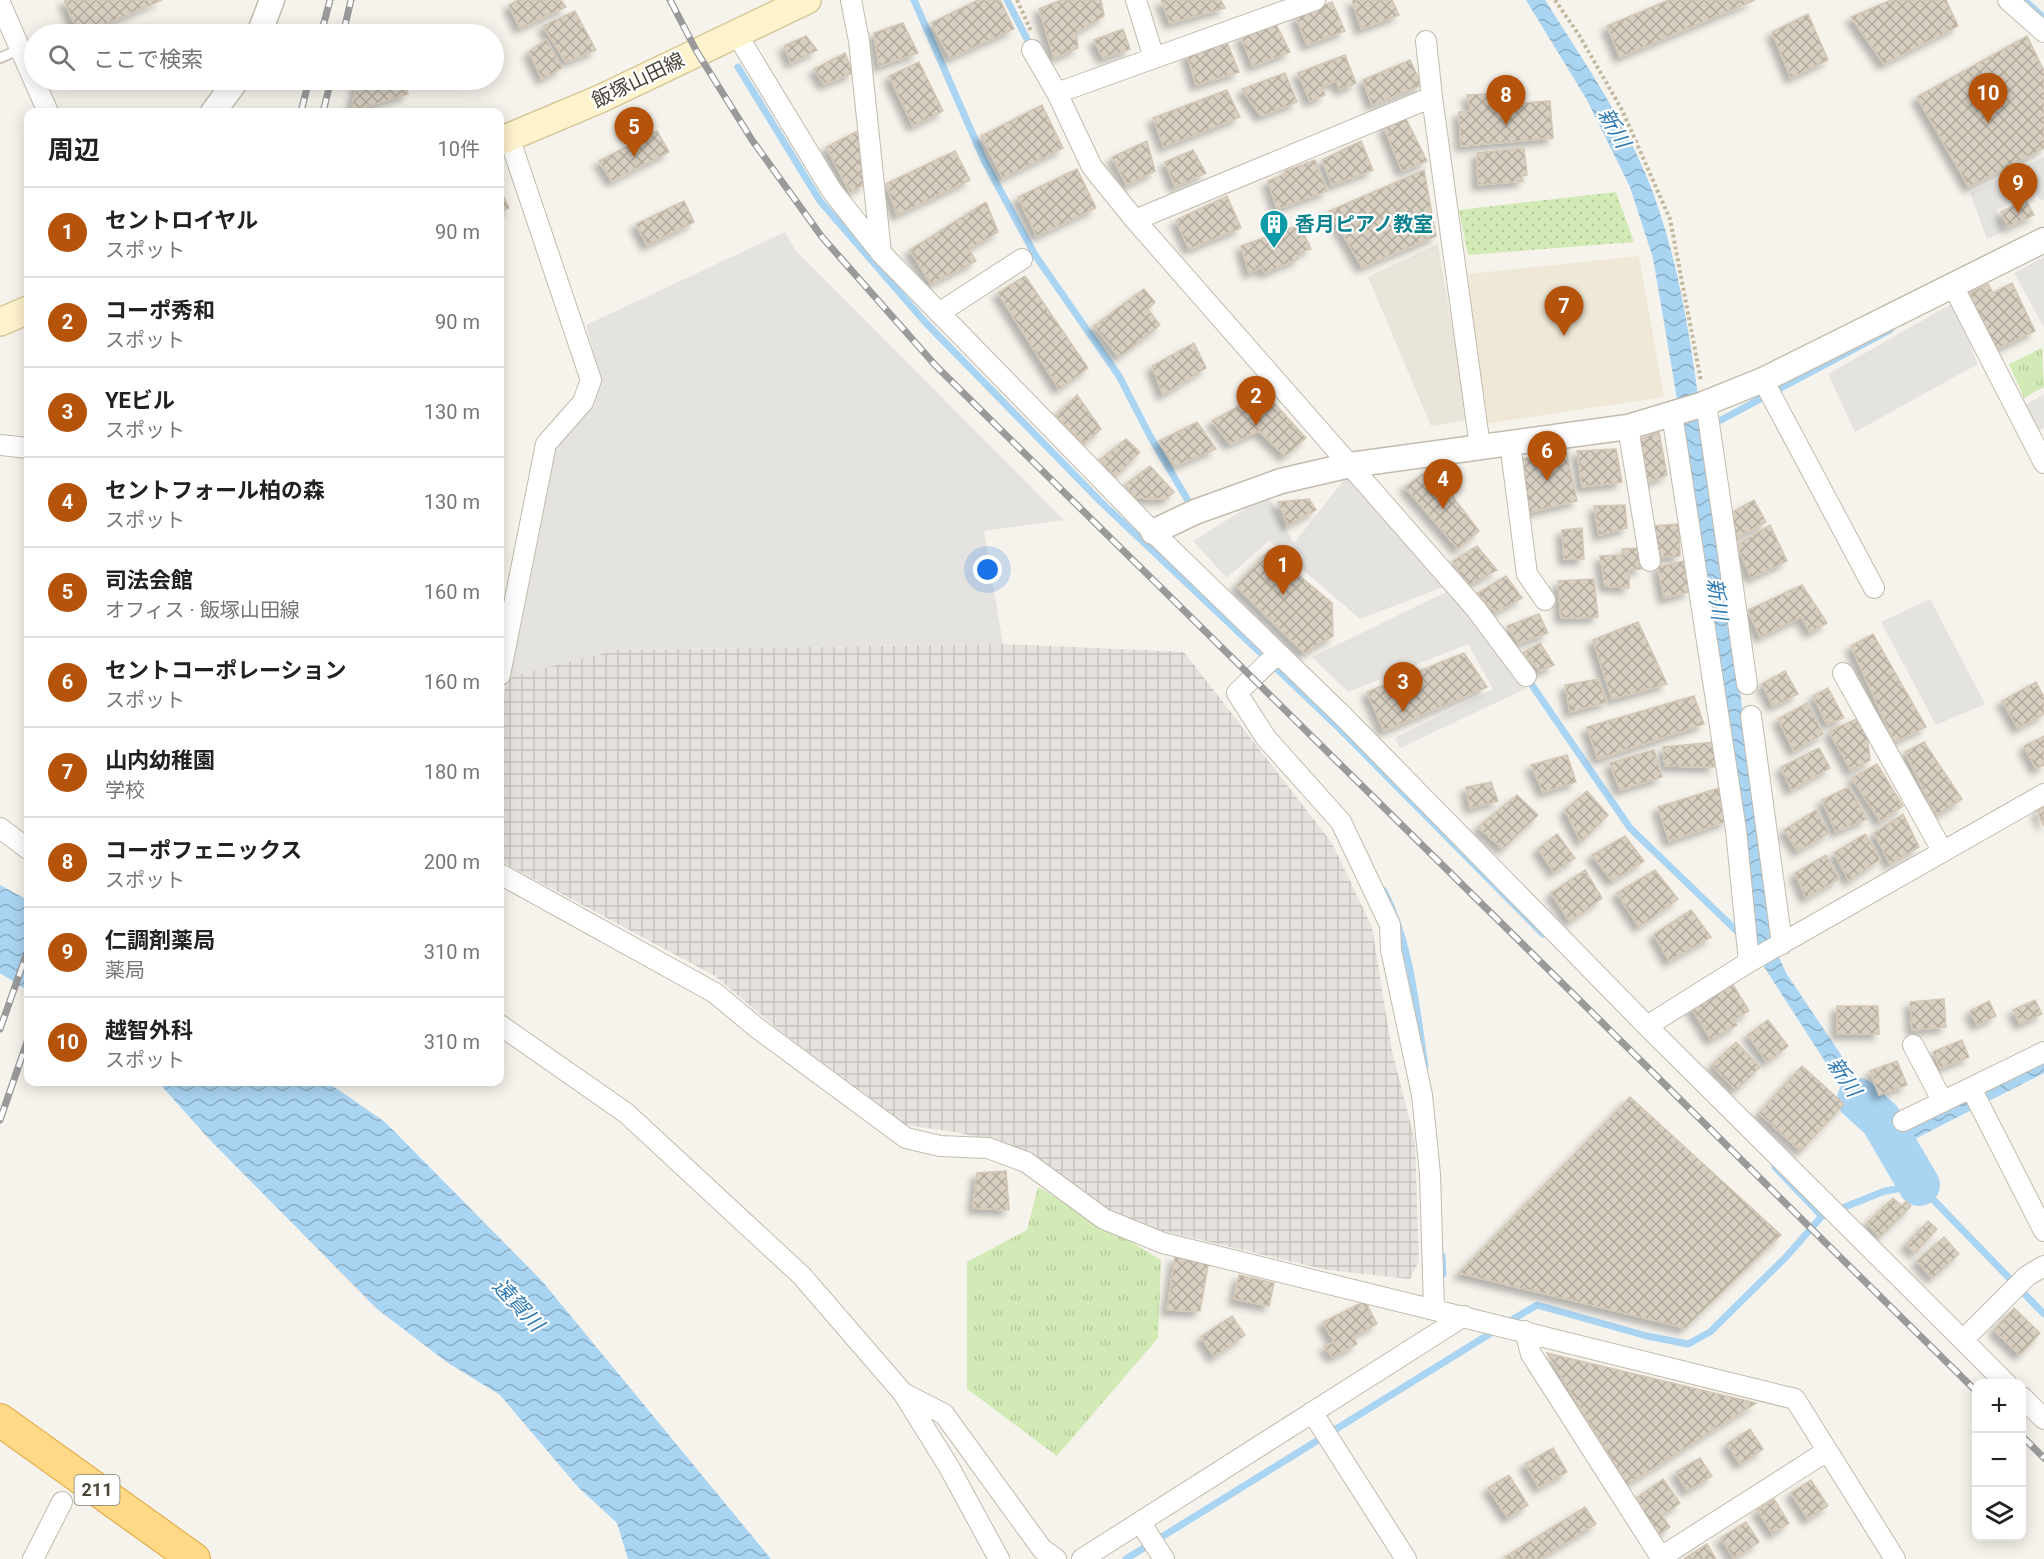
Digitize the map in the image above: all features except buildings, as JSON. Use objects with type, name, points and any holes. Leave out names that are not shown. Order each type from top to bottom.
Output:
[{"type":"highway","name":"211","points":[[0,1420],[194,1559]]},
{"type":"main road","name":"飯塚山田線","points":[[504,139],[600,99],[807,0]]},
{"type":"main road","points":[[0,322],[24,312]]},
{"type":"street","points":[[263,24],[272,0]]},
{"type":"street","points":[[851,0],[859,41],[881,253]]},
{"type":"street","points":[[1136,0],[1154,58]]},
{"type":"street","points":[[1058,93],[1315,0]]},
{"type":"street","points":[[2008,0],[2044,32]]},
{"type":"street","points":[[0,3],[24,58]]},
{"type":"street","points":[[736,33],[832,191],[881,253],[1153,532],[1272,659],[1344,717],[1647,1026],[2003,1379]]},
{"type":"street","points":[[1426,41],[1480,447]]},
{"type":"street","points":[[1032,50],[1058,93],[1092,167],[1135,220],[1476,609],[1526,676]]},
{"type":"street","points":[[38,90],[46,108]]},
{"type":"street","points":[[216,108],[230,90]]},
{"type":"street","points":[[1135,220],[1432,97]]},
{"type":"street","points":[[504,139],[591,380],[583,402],[546,444],[504,655]]},
{"type":"street","points":[[1153,532],[1195,512],[1281,481],[1350,465],[1628,427],[1703,404],[1763,380],[2044,240]]},
{"type":"street","points":[[939,313],[1022,259]]},
{"type":"street","points":[[1952,284],[2044,463]]},
{"type":"street","points":[[1763,380],[1874,588]]},
{"type":"street","points":[[1703,404],[1747,684]]},
{"type":"street","points":[[1674,413],[1753,960]]},
{"type":"street","points":[[1628,427],[1650,561]]},
{"type":"street","points":[[1510,443],[1527,574],[1545,600]]},
{"type":"street","points":[[0,445],[24,448]]},
{"type":"street","points":[[1272,659],[1238,693],[1266,738],[1341,822],[1390,925],[1391,950],[1422,1095],[1430,1174],[1434,1309]]},
{"type":"street","points":[[1843,673],[1943,852]]},
{"type":"street","points":[[1751,716],[1780,945]]},
{"type":"street","points":[[1647,1026],[1753,960],[2044,794]]},
{"type":"street","points":[[0,828],[24,846]]},
{"type":"street","points":[[504,876],[715,993],[757,1028],[906,1138],[940,1146],[988,1148],[1026,1162],[1104,1219],[1163,1243],[1795,1399],[1895,1559]]},
{"type":"street","points":[[504,1027],[627,1113],[802,1276],[903,1393],[954,1476],[999,1559]]},
{"type":"street","points":[[1913,1045],[1943,1102]]},
{"type":"street","points":[[1903,1120],[1943,1102],[1975,1096],[2044,1052]]},
{"type":"street","points":[[1975,1096],[2044,1231]]},
{"type":"street","points":[[1963,1340],[2026,1276],[2044,1266]]},
{"type":"street","points":[[1082,1559],[1464,1316]]},
{"type":"street","points":[[1525,1332],[1531,1354],[1661,1558],[1827,1451]]},
{"type":"street","points":[[903,1393],[944,1414],[1042,1549],[1056,1559]]},
{"type":"street","points":[[2026,1401],[2044,1419]]},
{"type":"street","points":[[1312,1412],[1406,1559]]},
{"type":"street","points":[[33,1559],[62,1502]]},
{"type":"street","points":[[1140,1522],[1164,1559]]},
{"type":"lane","points":[[0,58],[20,49]]},
{"type":"path","points":[[1017,0],[1038,46],[1032,50]]},
{"type":"path","points":[[1555,0],[1579,34],[1622,110],[1670,219],[1703,404]]},
{"type":"shaded area","points":[[2044,157],[2044,200],[2041,201],[2035,191],[1996,210],[2004,232],[1987,239],[1970,193]]},
{"type":"shaded area","points":[[785,232],[796,251],[1064,520],[984,531],[1003,644],[616,650],[507,677],[552,450],[592,405],[601,381],[586,325]]},
{"type":"shaded area","points":[[1438,244],[1468,420],[1431,426],[1368,277]]},
{"type":"shaded area","points":[[1639,256],[1664,397],[1485,424],[1468,274]]},
{"type":"shaded area","points":[[2044,257],[2044,327],[2014,273]]},
{"type":"shaded area","points":[[1953,303],[1978,364],[1855,432],[1828,374]]},
{"type":"shaded area","points":[[2044,394],[2044,428],[2039,431],[2024,406]]},
{"type":"shaded area","points":[[1347,476],[1446,586],[1360,619],[1269,541],[1227,578],[1193,541],[1267,495],[1294,543]]},
{"type":"shaded area","points":[[1448,591],[1527,688],[1400,748],[1395,738],[1493,689],[1468,644],[1348,692],[1312,657]]},
{"type":"shaded area","points":[[1930,599],[1985,704],[1936,725],[1881,622]]},
{"type":"shaded area","points":[[1003,644],[1184,652],[1332,843],[1372,927],[1392,1051],[1415,1141],[1419,1261],[1410,1279],[1327,1270],[1159,1230],[1107,1211],[1009,1144],[955,1132],[905,1125],[780,1031],[715,976],[504,863],[504,695],[507,677],[616,650]]},
{"type":"green space","points":[[1616,192],[1634,242],[1468,255],[1459,210]]},
{"type":"green space","points":[[2042,348],[2044,387],[2024,398],[2009,364]]},
{"type":"green space","points":[[1038,1187],[1161,1260],[1158,1338],[1057,1456],[967,1389],[967,1262],[1027,1230]]},
{"type":"water","points":[[1526,0],[1545,0],[1609,102],[1649,182],[1670,245],[1692,353],[1777,953],[1786,973],[1876,1107],[1899,1133],[2044,1060],[2044,1073],[1907,1143],[1891,1144],[1869,1114],[1855,1108],[1761,962],[1756,946],[1677,399],[1653,258],[1630,187],[1587,100]]},
{"type":"water","points":[[0,885],[24,898],[24,988],[0,973]]},
{"type":"water","name":"遠賀川","points":[[162,1086],[333,1086],[385,1122],[542,1281],[771,1559],[628,1559],[617,1523],[578,1487],[500,1395],[448,1363],[377,1309],[210,1140]]},
{"type":"waterway","points":[[914,0],[984,160],[1035,255],[1119,376],[1150,436],[1193,509]]},
{"type":"waterway","points":[[1007,0],[1031,47]]},
{"type":"waterway","points":[[2024,0],[2044,18]]},
{"type":"waterway","points":[[738,67],[820,201],[925,322],[1100,501],[1268,660]]},
{"type":"waterway","points":[[1721,420],[1890,330]]},
{"type":"waterway","points":[[1275,667],[1340,729],[1543,934]]},
{"type":"waterway","points":[[1527,678],[1630,828],[1742,936]]},
{"type":"waterway","points":[[1384,891],[1401,933],[1406,954],[1425,1066]]},
{"type":"waterway","name":"新川","points":[[1858,1099],[1881,1120],[1919,1185]]},
{"type":"waterway","points":[[1775,1167],[1822,1216]]},
{"type":"waterway","points":[[1505,1324],[1537,1305],[1647,1336],[1688,1344],[1710,1332],[1786,1257],[1822,1216],[1885,1191],[1919,1185],[2044,1314]]},
{"type":"waterway","points":[[1442,1256],[1443,1274]]},
{"type":"waterway","points":[[1126,1559],[1496,1330]]},
{"type":"railway","points":[[324,24],[330,0]]},
{"type":"railway","points":[[345,24],[351,0]]},
{"type":"railway","points":[[670,0],[697,52],[752,140],[822,237],[936,366],[1972,1387]]},
{"type":"railway","points":[[302,108],[306,90]]},
{"type":"railway","points":[[324,108],[328,90]]},
{"type":"railway","points":[[0,1029],[24,961]]},
{"type":"railway","points":[[0,1120],[24,1051]]},
{"type":"railway","points":[[2026,1440],[2044,1458]]},
{"type":"place","name":"越智外科","points":[[1988,123]]},
{"type":"place","name":"コーポフェニックス","points":[[1506,125]]},
{"type":"place","name":"司法会館","points":[[634,157]]},
{"type":"place","name":"仁調剤薬局","points":[[2018,213]]},
{"type":"place","name":"香月ピアノ教室","points":[[1274,250]]},
{"type":"place","name":"山内幼稚園","points":[[1564,336]]},
{"type":"place","name":"コーポ秀和","points":[[1256,426]]},
{"type":"place","name":"セントコーポレーション","points":[[1547,481]]},
{"type":"place","name":"セントフォール柏の森","points":[[1443,509]]},
{"type":"place","name":"セントロイヤル","points":[[1283,595]]},
{"type":"place","name":"YEビル","points":[[1403,712]]}]
